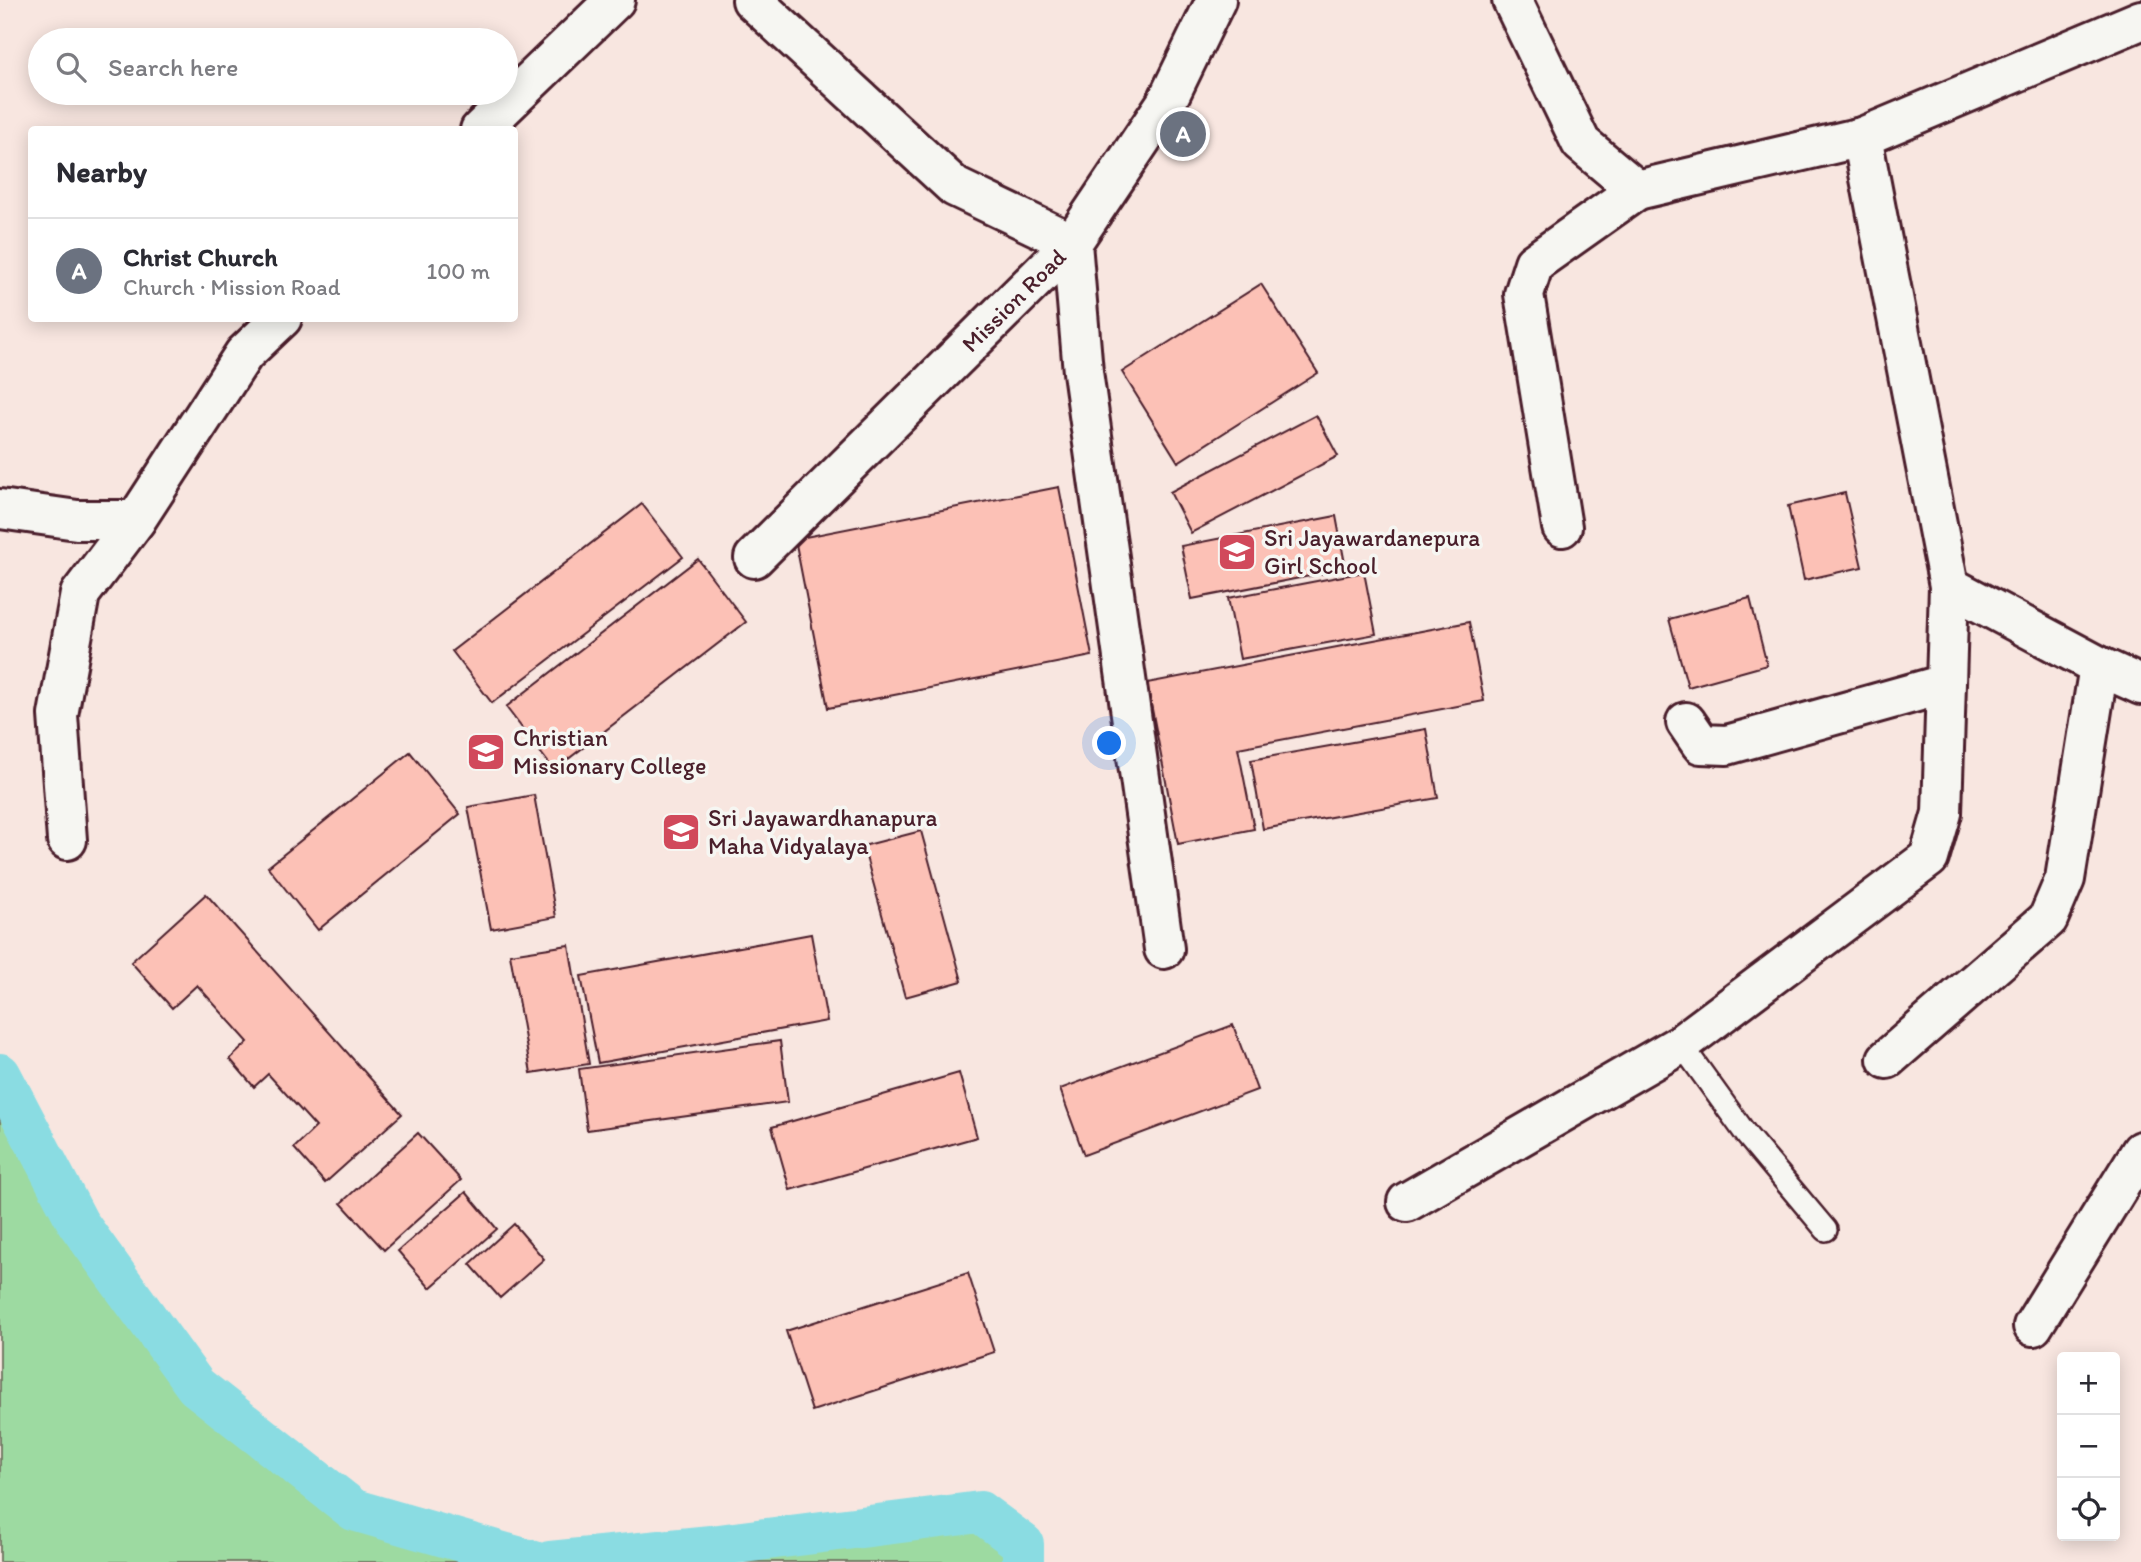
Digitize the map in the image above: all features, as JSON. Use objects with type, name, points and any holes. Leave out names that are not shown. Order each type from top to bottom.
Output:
[{"type":"street","points":[[518,93],[615,0]]},
{"type":"street","points":[[752,0],[955,187],[1072,243],[1083,372],[1164,950]]},
{"type":"street","name":"Mission Road","points":[[754,558],[1072,243],[1166,103],[1216,0]]},
{"type":"street","points":[[1512,0],[1581,143],[1637,190]]},
{"type":"street","points":[[1562,527],[1524,293],[1534,263],[1637,190],[1862,137],[2141,20]]},
{"type":"street","points":[[484,126],[506,105]]},
{"type":"street","points":[[1407,1202],[1681,1044],[1929,858],[1942,813],[1949,586],[1862,137]]},
{"type":"street","points":[[68,840],[58,715],[80,594],[136,520],[244,354],[278,322]]},
{"type":"street","points":[[0,509],[77,520],[136,520]]},
{"type":"street","points":[[1949,586],[2099,666],[2141,685]]},
{"type":"street","points":[[1887,1059],[2048,919],[2065,879],[2099,666]]},
{"type":"street","points":[[1686,722],[1701,744],[1727,745],[1945,684]]},
{"type":"street","points":[[2033,1326],[2141,1151]]},
{"type":"lane","points":[[1681,1044],[1748,1137],[1826,1230]]},
{"type":"green space","points":[[0,1074],[78,1223],[196,1386],[354,1510],[534,1562],[0,1562]]},
{"type":"green space","points":[[980,1512],[1023,1544],[1023,1562],[550,1562],[711,1546]]},
{"type":"building","points":[[1261,284],[1318,373],[1178,462],[1122,372]]},
{"type":"building","points":[[1316,415],[1338,456],[1191,533],[1170,492]]},
{"type":"building","points":[[1059,487],[1092,656],[828,708],[795,539]]},
{"type":"building","points":[[1845,493],[1862,567],[1804,580],[1788,506]]},
{"type":"building","points":[[642,504],[683,557],[492,703],[452,651]]},
{"type":"building","points":[[1336,516],[1346,569],[1192,599],[1181,546]]},
{"type":"building","points":[[698,559],[746,622],[554,770],[506,707]]},
{"type":"building","points":[[1364,572],[1376,634],[1240,659],[1228,598]]},
{"type":"building","points":[[1750,598],[1767,665],[1688,687],[1669,619]]},
{"type":"building","points":[[1469,622],[1484,701],[1238,748],[1254,829],[1178,844],[1147,683]]},
{"type":"building","points":[[1426,729],[1438,798],[1263,829],[1251,760]]},
{"type":"building","points":[[410,752],[460,814],[318,930],[268,867]]},
{"type":"building","points":[[534,795],[556,917],[491,929],[468,807]]},
{"type":"building","points":[[921,831],[962,981],[905,997],[863,846]]},
{"type":"building","points":[[206,894],[402,1114],[325,1183],[294,1148],[316,1127],[268,1074],[254,1087],[230,1059],[248,1042],[197,985],[172,1008],[131,962]]},
{"type":"building","points":[[811,934],[827,1021],[598,1063],[581,976]]},
{"type":"building","points":[[569,945],[589,1064],[531,1073],[510,954]]},
{"type":"building","points":[[1233,1025],[1257,1090],[1084,1155],[1060,1089]]},
{"type":"building","points":[[780,1041],[788,1102],[587,1130],[579,1069]]},
{"type":"building","points":[[959,1073],[977,1137],[790,1190],[772,1127]]},
{"type":"building","points":[[418,1133],[461,1180],[384,1250],[341,1203]]},
{"type":"building","points":[[466,1192],[497,1229],[430,1288],[398,1251]]},
{"type":"building","points":[[514,1224],[544,1259],[500,1298],[470,1264]]},
{"type":"building","points":[[968,1273],[994,1352],[812,1411],[786,1331]]},
{"type":"waterway","points":[[0,1074],[78,1223],[196,1386],[354,1510],[534,1562]]},
{"type":"waterway","points":[[550,1562],[711,1546],[980,1512],[1023,1544],[1023,1562]]},
{"type":"place","name":"Christ Church","points":[[1183,134]]},
{"type":"place","name":"Sri Jayawardanepura Girl School","points":[[1237,552]]},
{"type":"place","name":"Christian Missionary College","points":[[486,752]]},
{"type":"place","name":"Sri Jayawardhanapura Maha Vidyalaya","points":[[681,832]]}]
